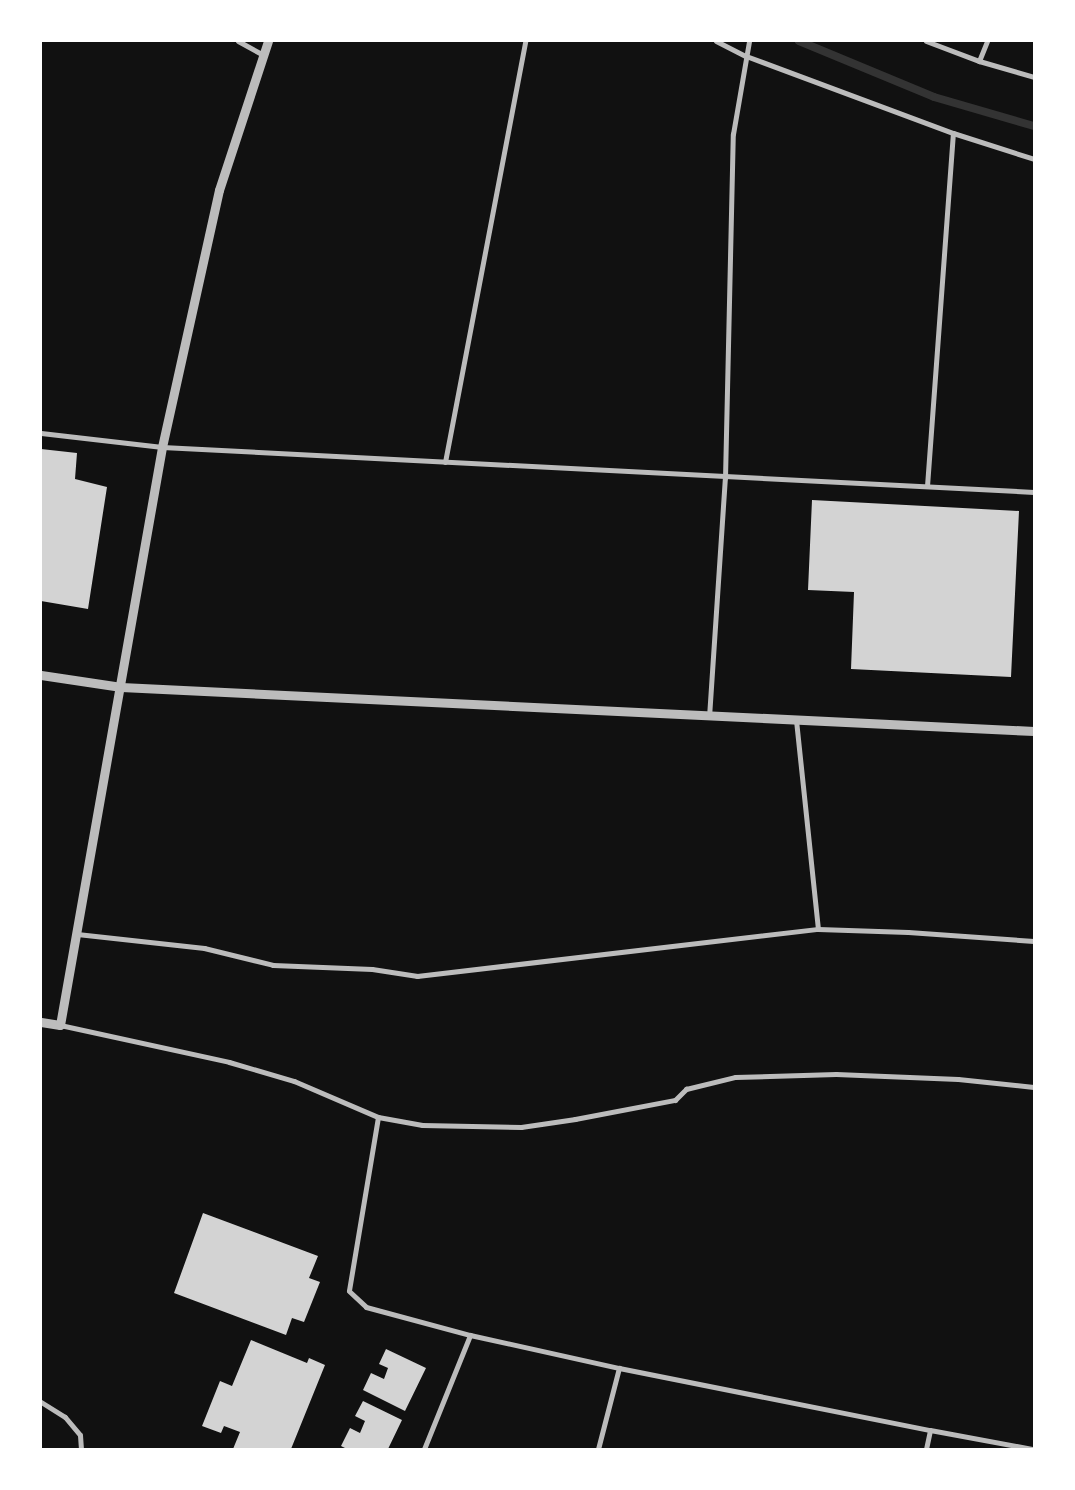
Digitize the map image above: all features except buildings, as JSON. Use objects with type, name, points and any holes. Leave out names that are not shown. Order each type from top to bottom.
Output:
[{"type":"street","points":[[238,41],[263,55]]},
{"type":"street","points":[[60,1025],[162,447],[219,190],[268,41]]},
{"type":"street","points":[[445,462],[525,41]]},
{"type":"street","points":[[716,41],[746,56],[952,133],[1034,159]]},
{"type":"street","points":[[709,717],[725,478],[732,134],[750,41]]},
{"type":"street","points":[[926,41],[979,61],[1034,77]]},
{"type":"street","points":[[979,61],[987,41]]},
{"type":"street","points":[[927,486],[952,133]]},
{"type":"street","points":[[41,432],[162,447],[725,478],[1034,492]]},
{"type":"street","points":[[41,675],[121,687],[709,717],[1034,731]]},
{"type":"street","points":[[796,720],[818,930]]},
{"type":"street","points":[[77,934],[204,948],[273,965],[372,969],[418,976],[818,930],[908,932],[1034,941]]},
{"type":"street","points":[[41,1022],[229,1062],[294,1081],[378,1117],[422,1125],[521,1127],[574,1119],[675,1100],[686,1089],[735,1077],[874,1075],[958,1079],[1034,1087]]},
{"type":"street","points":[[378,1117],[350,1291],[366,1307],[470,1335],[619,1368],[1033,1449]]},
{"type":"street","points":[[424,1449],[470,1335]]},
{"type":"street","points":[[598,1449],[619,1368]]},
{"type":"street","points":[[41,1402],[65,1417],[80,1435],[81,1449]]},
{"type":"street","points":[[926,1449],[930,1430]]},
{"type":"waterway","points":[[799,41],[934,97],[1034,126]]}]
